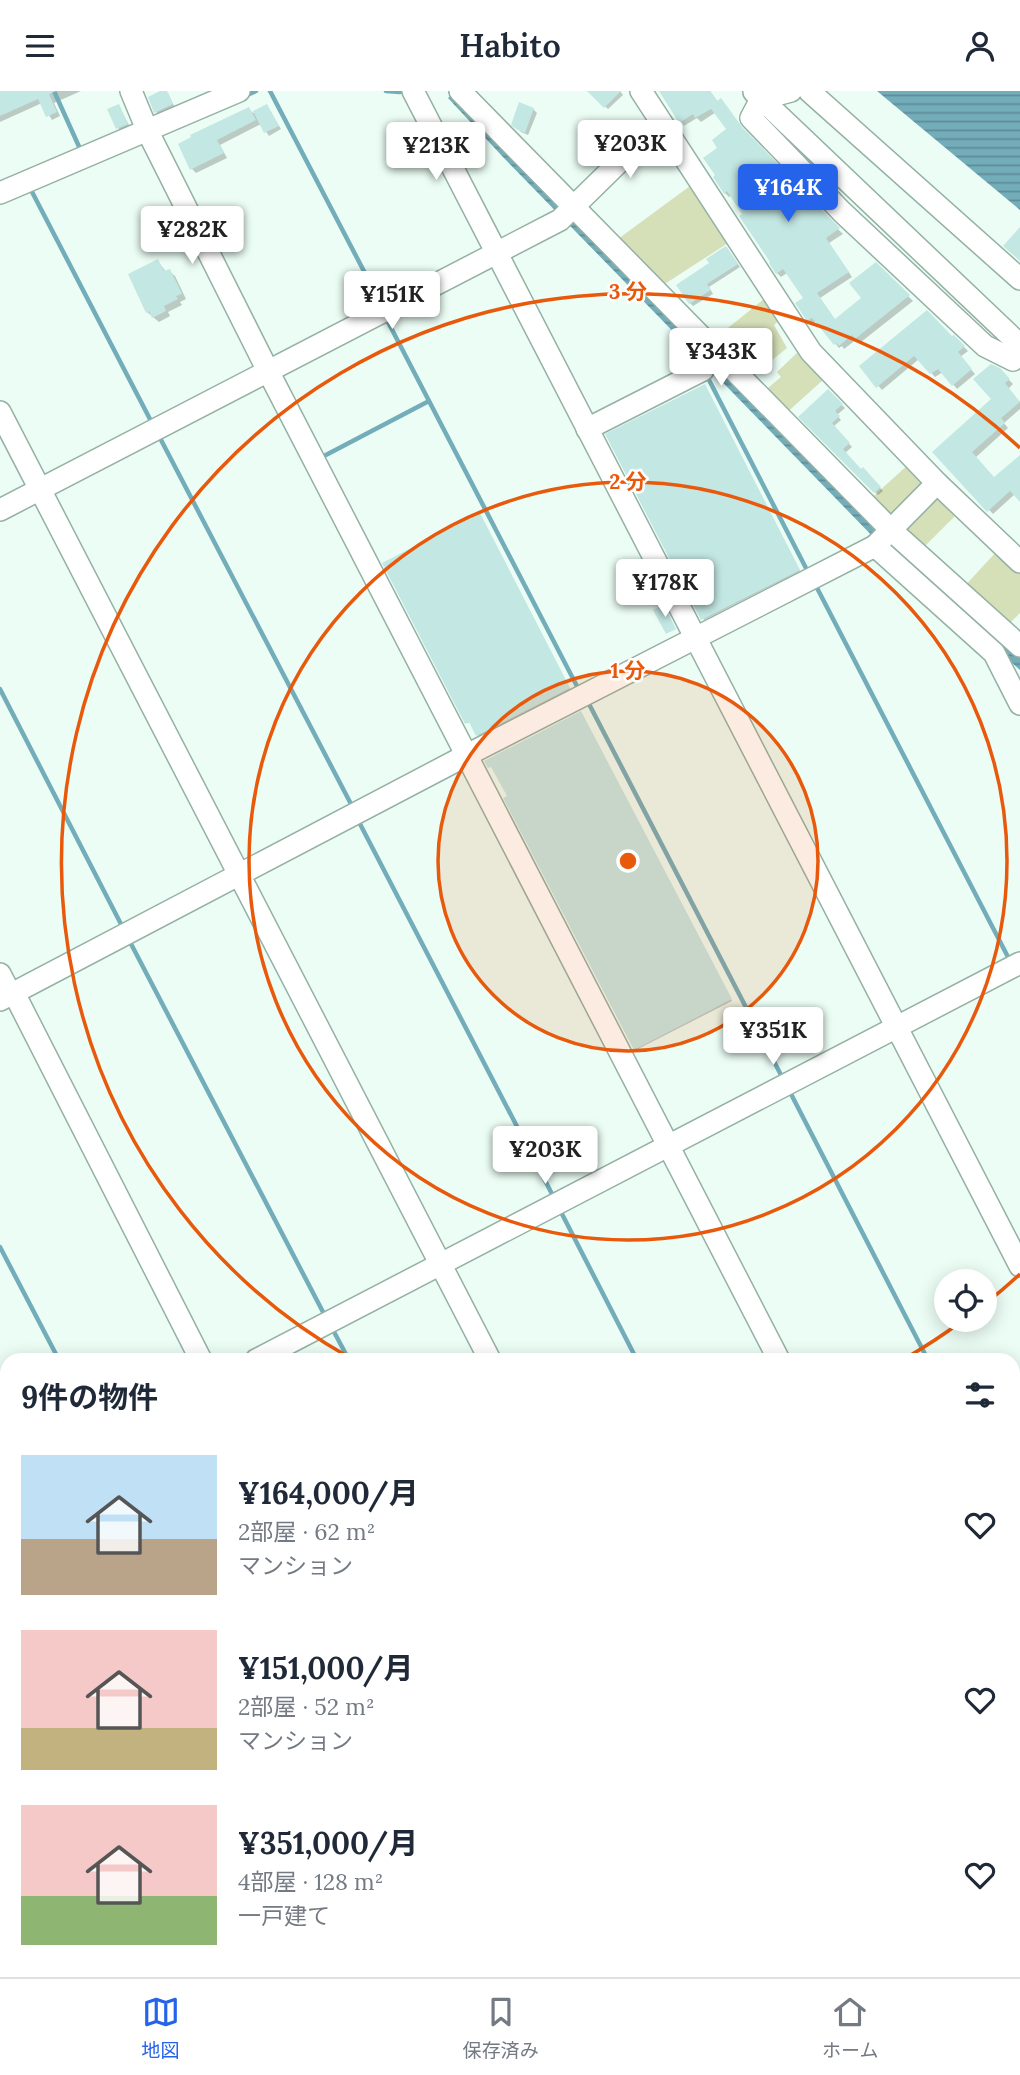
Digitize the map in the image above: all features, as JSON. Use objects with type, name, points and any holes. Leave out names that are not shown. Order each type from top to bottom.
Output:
[{"type":"street","points":[[131,91],[149,134],[268,371],[775,1353]]},
{"type":"street","points":[[0,193],[149,134],[239,91]]},
{"type":"street","points":[[413,91],[1020,1266]]},
{"type":"street","points":[[460,91],[568,212],[885,536],[994,653],[1020,704]]},
{"type":"street","points":[[641,91],[811,352],[937,483],[1020,562]]},
{"type":"street","points":[[756,95],[791,91]]},
{"type":"street","points":[[809,91],[1020,279]]},
{"type":"street","points":[[756,95],[1018,358]]},
{"type":"street","points":[[0,510],[496,253],[568,212],[660,122]]},
{"type":"street","points":[[587,429],[703,370]]},
{"type":"street","points":[[0,412],[487,1353]]},
{"type":"street","points":[[8,996],[467,755],[696,639],[885,536],[937,483]]},
{"type":"street","points":[[885,536],[1020,646]]},
{"type":"street","points":[[269,1353],[1020,963]]},
{"type":"street","points":[[0,974],[8,996],[197,1353]]},
{"type":"green space","points":[[690,186],[728,243],[660,287],[614,242]]},
{"type":"green space","points":[[764,299],[779,320],[774,325],[787,348],[749,379],[713,340]]},
{"type":"green space","points":[[799,351],[824,379],[783,416],[762,393],[781,377],[777,372]]},
{"type":"green space","points":[[909,464],[926,482],[888,525],[867,502]]},
{"type":"green space","points":[[938,493],[957,514],[919,552],[896,531]]},
{"type":"green space","points":[[997,551],[1020,572],[1020,613],[1006,627],[962,589]]},
{"type":"water","points":[[877,91],[1020,91],[1020,210]]},
{"type":"water","points":[[454,93],[1020,653],[1020,670],[884,548],[503,157],[448,98]]},
{"type":"building","points":[[0,91],[56,91],[49,94],[57,112],[46,117],[38,99],[0,116]]},
{"type":"building","points":[[160,91],[167,91],[173,104],[154,113],[148,97]]},
{"type":"building","points":[[587,91],[621,91],[604,108]]},
{"type":"building","points":[[659,91],[710,91],[717,101],[721,98],[742,127],[778,164],[787,178],[840,228],[826,238],[849,272],[817,293],[835,319],[861,298],[849,283],[876,262],[910,295],[855,339],[852,335],[839,346],[836,343],[834,345],[812,318],[807,321],[795,303],[803,298],[783,269],[776,274],[739,216],[742,214],[727,191],[724,194],[703,158],[717,148],[712,140],[726,129],[711,109],[695,118],[693,114],[679,123]]},
{"type":"building","points":[[519,102],[534,108],[525,133],[511,125]]},
{"type":"building","points":[[119,104],[128,124],[116,129],[107,109]]},
{"type":"building","points":[[267,104],[279,126],[264,133],[253,111]]},
{"type":"building","points":[[249,107],[256,120],[217,140],[224,153],[190,170],[178,144],[191,137],[190,135]]},
{"type":"building","points":[[1020,227],[1020,261],[1003,246]]},
{"type":"building","points":[[726,246],[738,264],[707,284],[711,290],[689,304],[676,285],[709,263],[706,259]]},
{"type":"building","points":[[158,259],[164,271],[170,269],[182,294],[164,306],[166,311],[152,318],[149,311],[146,313],[128,274]]},
{"type":"building","points":[[927,310],[965,346],[958,352],[972,369],[952,386],[938,369],[930,374],[914,356],[876,388],[859,366]]},
{"type":"building","points":[[991,364],[1000,368],[1010,379],[1005,383],[1020,402],[1001,418],[1005,423],[972,452],[994,477],[1020,455],[1020,502],[1010,491],[987,512],[932,452],[991,399],[973,379]]},
{"type":"building","points":[[705,384],[800,570],[701,620],[605,434]]},
{"type":"building","points":[[828,389],[843,404],[835,411],[840,416],[832,423],[850,443],[843,449],[881,487],[874,493],[798,417]]},
{"type":"building","points":[[480,513],[570,688],[476,736],[469,722],[465,724],[382,563]]},
{"type":"building","points":[[664,605],[676,629],[666,634],[653,610]]},
{"type":"building","points":[[581,711],[732,999],[634,1050],[503,798],[507,796],[491,767],[488,768],[484,761]]},
{"type":"waterway","points":[[54,91],[81,151]]},
{"type":"waterway","points":[[245,96],[256,91]]},
{"type":"waterway","points":[[270,91],[380,302]]},
{"type":"waterway","points":[[386,91],[400,92]]},
{"type":"waterway","points":[[30,188],[152,423]]},
{"type":"waterway","points":[[387,320],[580,692]]},
{"type":"waterway","points":[[709,380],[808,572]]},
{"type":"waterway","points":[[324,456],[429,401]]},
{"type":"waterway","points":[[160,438],[352,806]]},
{"type":"waterway","points":[[816,586],[1008,957]]},
{"type":"waterway","points":[[0,689],[123,928]]},
{"type":"waterway","points":[[588,702],[781,1075]]},
{"type":"waterway","points":[[359,822],[552,1194]]},
{"type":"waterway","points":[[129,940],[323,1312]]},
{"type":"waterway","points":[[791,1094],[924,1353]]},
{"type":"waterway","points":[[562,1214],[633,1353]]},
{"type":"waterway","points":[[0,1247],[55,1353]]},
{"type":"waterway","points":[[333,1330],[345,1353]]}]
